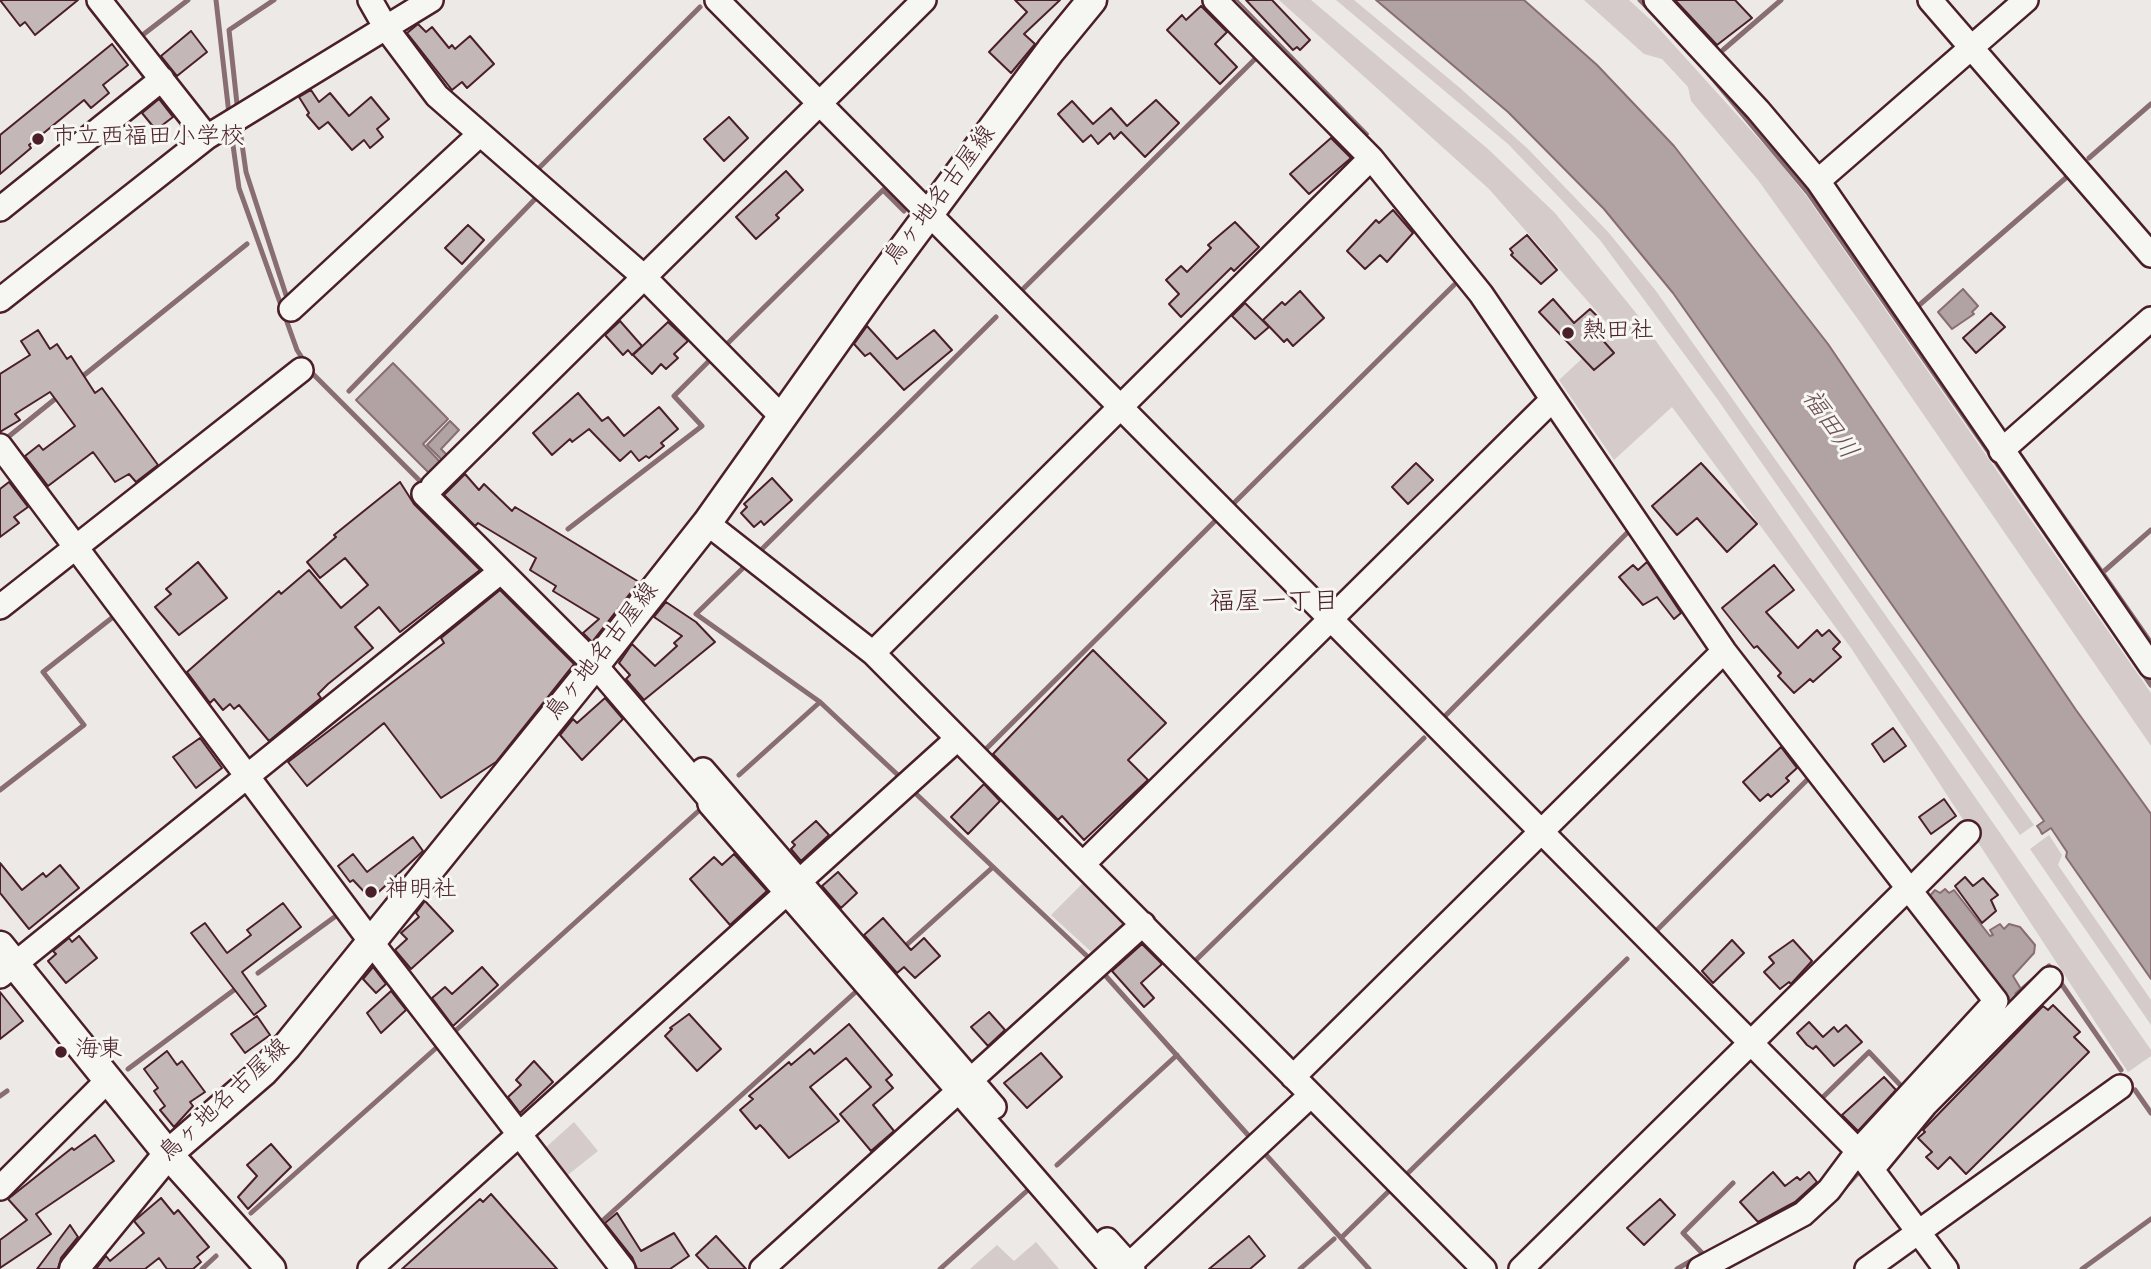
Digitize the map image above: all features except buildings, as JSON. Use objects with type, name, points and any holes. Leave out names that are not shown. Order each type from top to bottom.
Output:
[{"type":"main road","name":"鳥ヶ地名古屋線","points":[[74,1269],[168,1154],[263,1072],[372,943],[707,523],[871,292],[1051,50],[1092,0]]},
{"type":"main road","points":[[5,962],[108,1080],[168,1154],[271,1269]]},
{"type":"street","points":[[99,0],[207,137]]},
{"type":"street","points":[[370,0],[386,28],[437,96],[644,277],[783,418]]},
{"type":"street","points":[[0,300],[207,137],[430,0]]},
{"type":"street","points":[[717,0],[1858,1151],[1946,1269]]},
{"type":"street","points":[[924,0],[429,490],[500,572],[599,660],[1125,1268],[1311,1095]]},
{"type":"street","points":[[1215,0],[1371,158],[1481,294],[1724,651],[1996,1001],[1858,1151],[1829,1191],[1803,1214],[1700,1269]]},
{"type":"street","points":[[1656,0],[1758,110],[1818,181],[2151,666]]},
{"type":"street","points":[[1930,0],[2151,255]]},
{"type":"street","points":[[1818,181],[2026,0]]},
{"type":"street","points":[[0,209],[162,79]]},
{"type":"street","points":[[291,309],[480,134]]},
{"type":"street","points":[[873,653],[1371,158]]},
{"type":"street","points":[[2001,450],[2151,319]]},
{"type":"street","points":[[0,607],[301,370]]},
{"type":"street","points":[[1084,863],[1552,400]]},
{"type":"street","points":[[1,449],[372,943],[624,1269]]},
{"type":"street","points":[[707,523],[873,653],[1484,1269]]},
{"type":"street","points":[[5,962],[247,776],[500,572]]},
{"type":"street","points":[[1293,1077],[1724,651]]},
{"type":"street","points":[[370,1269],[957,739]]},
{"type":"street","points":[[1521,1269],[1969,833]]},
{"type":"street","points":[[762,1269],[1143,924]]},
{"type":"street","points":[[1873,1168],[1925,1105],[2050,979]]},
{"type":"street","points":[[0,1188],[108,1080]]},
{"type":"street","points":[[1867,1269],[2120,1087]]},
{"type":"shaded area","points":[[1279,0],[1311,0],[1488,149],[1555,213],[1636,313],[1728,442],[2151,1050],[2151,1056],[2128,1072],[1851,648],[1672,407],[1614,460],[1559,380],[1613,330],[1489,189]]},
{"type":"shaded area","points":[[1336,0],[1354,0],[1460,88],[1528,149],[1609,233],[1656,291],[2034,825],[2020,835],[1718,400],[1600,240],[1508,144]]},
{"type":"shaded area","points":[[1584,0],[1629,0],[1653,22],[1776,158],[1807,197],[2151,693],[2151,746],[1862,325],[1758,180],[1691,101],[1688,87],[1662,59],[1644,54]]},
{"type":"shaded area","points":[[2049,835],[2062,855],[2058,865],[2151,1000],[2151,1025],[2030,849]]},
{"type":"shaded area","points":[[1087,879],[1128,921],[1126,931],[1097,957],[1051,915]]},
{"type":"shaded area","points":[[574,1122],[598,1151],[564,1178],[543,1150]]},
{"type":"shaded area","points":[[1036,1242],[1059,1269],[970,1269],[997,1245],[1014,1261]]},
{"type":"water","points":[[1229,0],[1237,0],[1368,134],[1364,136]]},
{"type":"water","name":"福田川","points":[[1376,0],[1524,0],[1597,65],[1674,146],[1828,344],[2076,710],[2151,814],[2151,979],[2066,857],[2067,852],[2051,828],[2042,834],[2037,826],[2044,821],[1673,293],[1604,209],[1508,112]]},
{"type":"water","points":[[1963,289],[1978,306],[1972,312],[1974,314],[1952,329],[1938,312]]},
{"type":"water","points":[[393,363],[448,419],[423,444],[443,465],[432,476],[356,400]]},
{"type":"water","points":[[450,421],[459,430],[441,449],[450,458],[445,463],[427,445]]},
{"type":"water","points":[[1945,889],[1949,893],[1954,890],[1990,936],[1993,935],[1990,930],[2000,924],[2004,929],[2009,924],[2020,927],[2035,945],[2034,953],[2013,976],[2024,994],[1827,1209],[1795,1232],[1725,1269],[1712,1269],[1800,1222],[2008,999],[1928,898],[1935,890],[1940,893]]},
{"type":"waterway","points":[[140,37],[188,0]]},
{"type":"waterway","points":[[216,0],[229,114]]},
{"type":"waterway","points":[[237,104],[229,30],[274,0]]},
{"type":"waterway","points":[[1640,0],[1653,13]]},
{"type":"waterway","points":[[1723,50],[1781,0]]},
{"type":"waterway","points":[[539,168],[700,7]]},
{"type":"waterway","points":[[1021,291],[1258,56]]},
{"type":"waterway","points":[[1709,74],[1809,194],[2108,623]]},
{"type":"waterway","points":[[2089,158],[2151,104]]},
{"type":"waterway","points":[[240,130],[246,172],[286,295]]},
{"type":"waterway","points":[[231,131],[239,188],[297,350],[311,372],[425,486]]},
{"type":"waterway","points":[[1917,307],[2068,176]]},
{"type":"waterway","points":[[728,343],[883,190],[904,211]]},
{"type":"waterway","points":[[349,391],[537,197],[536,195]]},
{"type":"waterway","points":[[78,380],[247,244]]},
{"type":"waterway","points":[[1235,502],[1454,285]]},
{"type":"waterway","points":[[761,550],[996,317]]},
{"type":"waterway","points":[[568,529],[702,426],[674,396],[711,359]]},
{"type":"waterway","points":[[8,437],[60,395]]},
{"type":"waterway","points":[[2016,449],[2151,643]]},
{"type":"waterway","points":[[983,752],[1215,521]]},
{"type":"waterway","points":[[1445,716],[1631,529]]},
{"type":"waterway","points":[[2102,573],[2151,530]]},
{"type":"waterway","points":[[744,567],[696,614],[820,702],[900,777]]},
{"type":"waterway","points":[[0,790],[84,725],[43,672],[113,617]]},
{"type":"waterway","points":[[2140,669],[2151,685]]},
{"type":"waterway","points":[[739,775],[820,702]]},
{"type":"waterway","points":[[1195,961],[1424,738]]},
{"type":"waterway","points":[[1657,930],[1808,779]]},
{"type":"waterway","points":[[913,791],[1089,958]]},
{"type":"waterway","points":[[454,1032],[703,807]]},
{"type":"waterway","points":[[902,949],[993,867]]},
{"type":"waterway","points":[[258,973],[340,913],[338,910]]},
{"type":"waterway","points":[[1408,1173],[1627,959]]},
{"type":"waterway","points":[[2017,994],[2049,966],[2121,1070]]},
{"type":"waterway","points":[[1104,974],[1248,1135]]},
{"type":"waterway","points":[[128,1069],[238,987]]},
{"type":"waterway","points":[[600,1223],[860,988]]},
{"type":"waterway","points":[[251,1213],[435,1049]]},
{"type":"waterway","points":[[1821,1099],[1869,1052],[1905,1090]]},
{"type":"waterway","points":[[1057,1165],[1177,1055]]},
{"type":"waterway","points":[[2135,1090],[2151,1113]]},
{"type":"waterway","points":[[0,1096],[7,1091]]},
{"type":"waterway","points":[[1267,1156],[1369,1269]]},
{"type":"waterway","points":[[1677,1269],[1703,1254],[1683,1233],[1733,1183]]},
{"type":"waterway","points":[[940,1269],[1029,1189]]},
{"type":"waterway","points":[[1341,1238],[1390,1190]]},
{"type":"waterway","points":[[2082,1269],[2151,1219]]},
{"type":"waterway","points":[[1300,1269],[1334,1239]]},
{"type":"waterway","points":[[202,1269],[216,1256]]},
{"type":"place","name":"市立西福田小学校","points":[[38,139]]},
{"type":"place","name":"熱田社","points":[[1568,333]]},
{"type":"place","name":"神明社","points":[[371,892]]},
{"type":"place","name":"海東","points":[[61,1052]]},
{"type":"district","name":"福屋一丁目","points":[[1274,605]]}]
